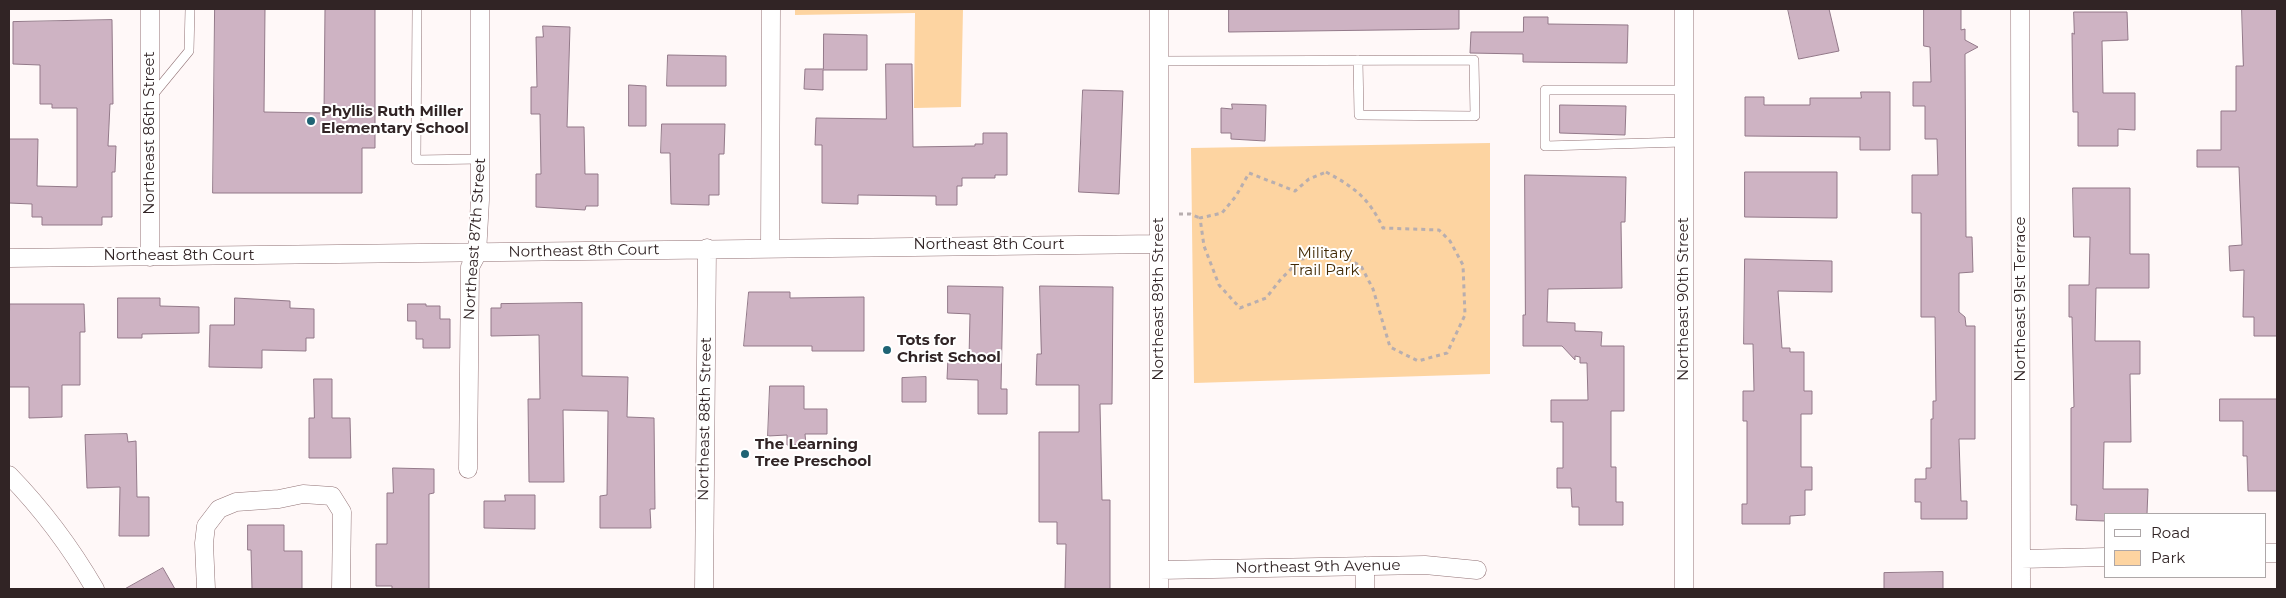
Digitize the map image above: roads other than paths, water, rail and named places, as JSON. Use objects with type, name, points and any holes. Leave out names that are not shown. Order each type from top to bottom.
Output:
[{"type":"street","name":"Northeast 86th Street","points":[[150,9],[150,257]]},
{"type":"street","name":"Northeast 87th Street","points":[[468,469],[470,268],[477,254],[480,159],[480,9]]},
{"type":"street","points":[[770,247],[771,9]]},
{"type":"street","name":"Northeast 89th Street","points":[[1159,9],[1160,589]]},
{"type":"street","name":"Northeast 90th Street","points":[[1684,9],[1684,589]]},
{"type":"street","name":"Northeast 91st Terrace","points":[[2020,9],[2021,589]]},
{"type":"street","name":"Northeast 8th Court","points":[[9,258],[477,254],[770,247],[1159,244]]},
{"type":"street","name":"Northeast 88th Street","points":[[704,589],[707,248]]},
{"type":"street","points":[[9,475],[33,500],[72,550],[95,589]]},
{"type":"street","points":[[206,589],[204,543],[206,526],[219,509],[236,502],[253,502],[316,493],[332,496],[342,512],[341,589]]},
{"type":"street","points":[[2021,559],[2104,557]]},
{"type":"street","name":"Northeast 9th Avenue","points":[[1160,570],[1425,565],[1477,570]]},
{"type":"street","points":[[1365,566],[1365,589]]},
{"type":"lane","points":[[149,100],[189,51],[190,9]]},
{"type":"lane","points":[[417,9],[416,160],[480,159]]},
{"type":"lane","points":[[1159,61],[1358,60],[1474,60],[1475,116],[1359,115],[1358,60]]},
{"type":"lane","points":[[1683,142],[1545,146],[1545,90],[1684,90]]},
{"type":"place","name":"Phyllis Ruth Miller Elementary School","points":[[311,121]]},
{"type":"place","name":"Tots for Christ School","points":[[887,350]]},
{"type":"place","name":"The Learning Tree Preschool","points":[[745,454]]},
{"type":"park label","name":"Military Trail Park","points":[[1325,262]]}]
